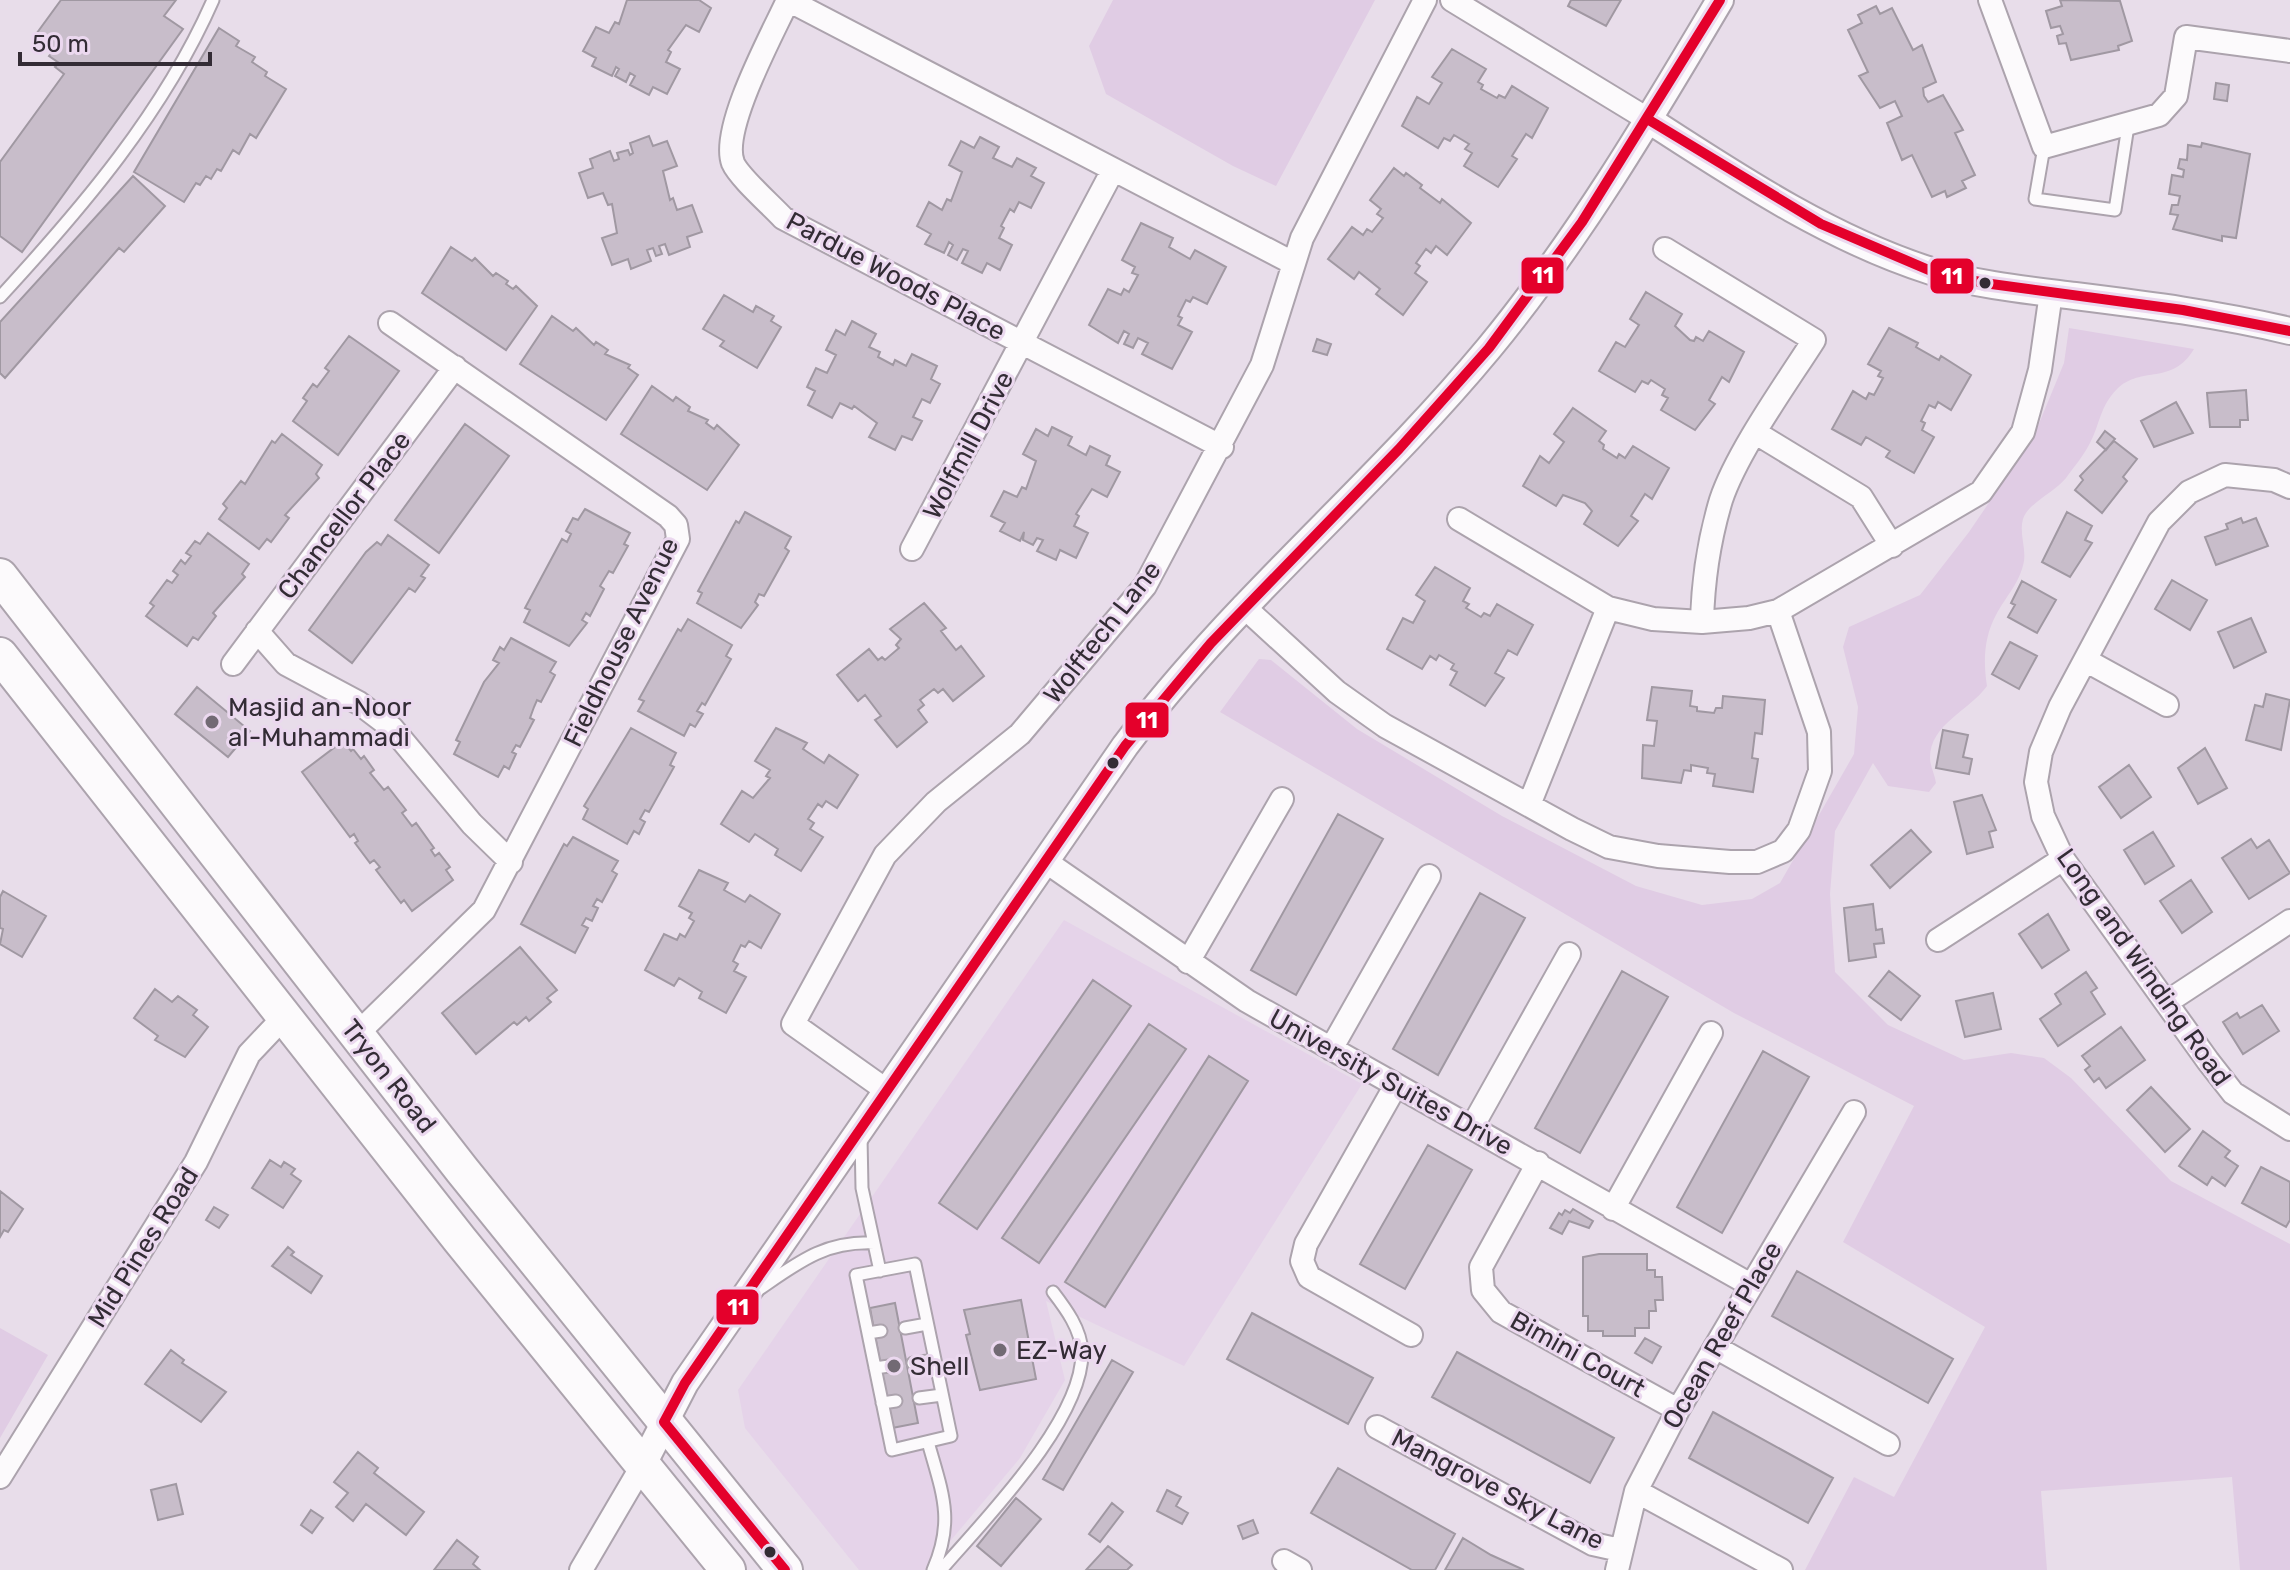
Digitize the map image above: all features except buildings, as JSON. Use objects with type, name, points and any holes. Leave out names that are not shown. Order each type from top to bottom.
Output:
[{"type":"main road","name":"Tryon Road","points":[[0,576],[356,1035],[785,1570]]},
{"type":"main road","name":"Tryon Road","points":[[0,655],[284,1017],[728,1570]]},
{"type":"street","name":"Pardue Woods Place","points":[[1222,447],[783,218],[733,163],[732,139],[743,96],[788,0],[1293,263]]},
{"type":"street","name":"Wolftech Lane","points":[[886,1090],[793,1024],[885,855],[936,802],[1020,734],[1145,586],[1222,447],[1262,365],[1293,263],[1318,203],[1425,0]]},
{"type":"street","points":[[1452,0],[1777,199],[1866,246],[1931,271],[2051,293],[2220,316],[2290,331]]},
{"type":"street","points":[[581,1570],[642,1466],[685,1383],[1150,713],[1243,606],[1441,403],[1488,349],[1562,254],[1649,120],[1720,0]]},
{"type":"street","points":[[1990,0],[2044,147],[2159,115],[2176,96],[2186,37],[2290,51]]},
{"type":"street","name":"Wolfmill Drive","points":[[912,549],[1113,170]]},
{"type":"street","points":[[1665,249],[1814,340],[1756,433],[1722,498],[1704,577],[1702,622]]},
{"type":"street","points":[[1459,519],[1608,608],[1653,619],[1702,622],[1749,618],[1778,611],[1981,492],[2023,432],[2033,403],[2051,293]]},
{"type":"street","name":"Fieldhouse Avenue","points":[[356,1035],[484,910],[678,539],[676,525],[390,323]]},
{"type":"street","name":"Chancellor Place","points":[[233,664],[455,367]]},
{"type":"street","points":[[1756,433],[1861,497],[1892,546]]},
{"type":"street","name":"Long and Winding Road","points":[[2290,487],[2274,480],[2225,475],[2189,492],[2159,522],[2055,718],[2041,752],[2036,782],[2043,816],[2063,859],[2233,1093],[2290,1129]]},
{"type":"street","points":[[1243,606],[1337,692],[1385,726],[1609,847],[1658,856],[1757,862],[1783,851],[1799,830],[1820,771],[1819,732],[1778,611]]},
{"type":"street","points":[[1529,805],[1608,608]]},
{"type":"street","points":[[257,631],[286,664],[359,703],[392,728],[472,824],[511,862]]},
{"type":"street","points":[[2087,661],[2167,705]]},
{"type":"street","points":[[1188,962],[1282,799]]},
{"type":"street","points":[[1938,940],[2063,859]]},
{"type":"street","name":"University Suites Drive","points":[[1045,861],[1247,1001],[1749,1284]]},
{"type":"street","points":[[1331,1049],[1429,876]]},
{"type":"street","points":[[2167,1002],[2290,921]]},
{"type":"street","points":[[1472,1127],[1569,954]]},
{"type":"street","name":"Mid Pines Road","points":[[0,1477],[196,1162],[249,1054],[284,1017]]},
{"type":"street","points":[[1613,1209],[1711,1033]]},
{"type":"street","points":[[1396,1085],[1306,1244],[1302,1261],[1309,1277],[1411,1335]]},
{"type":"street","name":"Ocean Reef Place","points":[[1618,1560],[1636,1491],[1678,1410],[1749,1284],[1854,1112]]},
{"type":"street","name":"Bimini Court","points":[[1538,1163],[1481,1267],[1483,1290],[1501,1312],[1678,1410]]},
{"type":"street","points":[[1715,1347],[1888,1444]]},
{"type":"street","name":"Mangrove Sky Lane","points":[[1377,1427],[1618,1560]]},
{"type":"street","points":[[1636,1491],[1781,1570]]},
{"type":"lane","points":[[0,297],[93,191],[144,121],[199,32],[213,0]]},
{"type":"lane","points":[[2044,147],[2035,199],[2115,210],[2128,126]]},
{"type":"lane","points":[[861,1128],[862,1188],[880,1271]]},
{"type":"lane","points":[[741,1302],[797,1263],[830,1246],[845,1242],[874,1243]]},
{"type":"lane","points":[[915,1264],[927,1324],[951,1436],[892,1450],[856,1275],[915,1264]]},
{"type":"lane","points":[[942,1569],[1030,1466],[1080,1380],[1082,1348],[1072,1318],[1053,1292]]},
{"type":"lane","points":[[905,1328],[927,1324]]},
{"type":"lane","points":[[868,1333],[881,1331]]},
{"type":"lane","points":[[913,1363],[935,1360]]},
{"type":"lane","points":[[875,1368],[889,1366]]},
{"type":"lane","points":[[919,1398],[942,1395]]},
{"type":"lane","points":[[882,1403],[896,1401]]},
{"type":"lane","points":[[928,1442],[947,1509],[942,1569]]},
{"type":"shaded area","points":[[1113,0],[1375,0],[1276,186],[1233,166],[1106,94],[1089,46]]},
{"type":"shaded area","points":[[2069,328],[2194,349],[2185,360],[2167,372],[2136,378],[2117,389],[2107,402],[2079,461],[2061,483],[2026,513],[2022,524],[2022,569],[1992,623],[1987,641],[1987,686],[1936,736],[1930,758],[1936,783],[1929,792],[1888,786],[1873,763],[1835,831],[1830,894],[1835,972],[1888,1025],[1964,1060],[2011,1053],[2044,1058],[2071,1078],[2171,1181],[2290,1244],[2290,1570],[2240,1570],[2232,1477],[2041,1491],[2047,1570],[1805,1570],[1854,1477],[1894,1497],[1985,1327],[1843,1242],[1914,1106],[1734,1013],[1220,712],[1259,659],[1271,660],[1357,729],[1502,816],[1636,886],[1702,905],[1752,899],[1780,883],[1854,754],[1858,707],[1843,647],[1849,627],[1920,595],[1969,532],[2033,438],[2064,363]]},
{"type":"shaded area","points":[[1064,920],[1362,1084],[1184,1366],[1046,1301],[1065,1380],[1020,1458],[926,1570],[859,1570],[745,1428],[738,1390]]},
{"type":"shaded area","points":[[0,1328],[48,1355],[0,1438]]},
{"type":"transit line","name":"11","points":[[785,1570],[664,1422],[685,1383],[1125,746],[1211,643],[1399,449],[1489,348],[1582,222],[1720,0]]},
{"type":"transit line","name":"11","points":[[1649,120],[1821,224],[1931,271],[1984,283],[2183,310],[2290,331]]},
{"type":"place","name":"Masjid an-Noor al-Muhammadi","points":[[212,722]]},
{"type":"place","name":"EZ-Way","points":[[1000,1350]]},
{"type":"place","name":"Shell","points":[[894,1366]]}]
